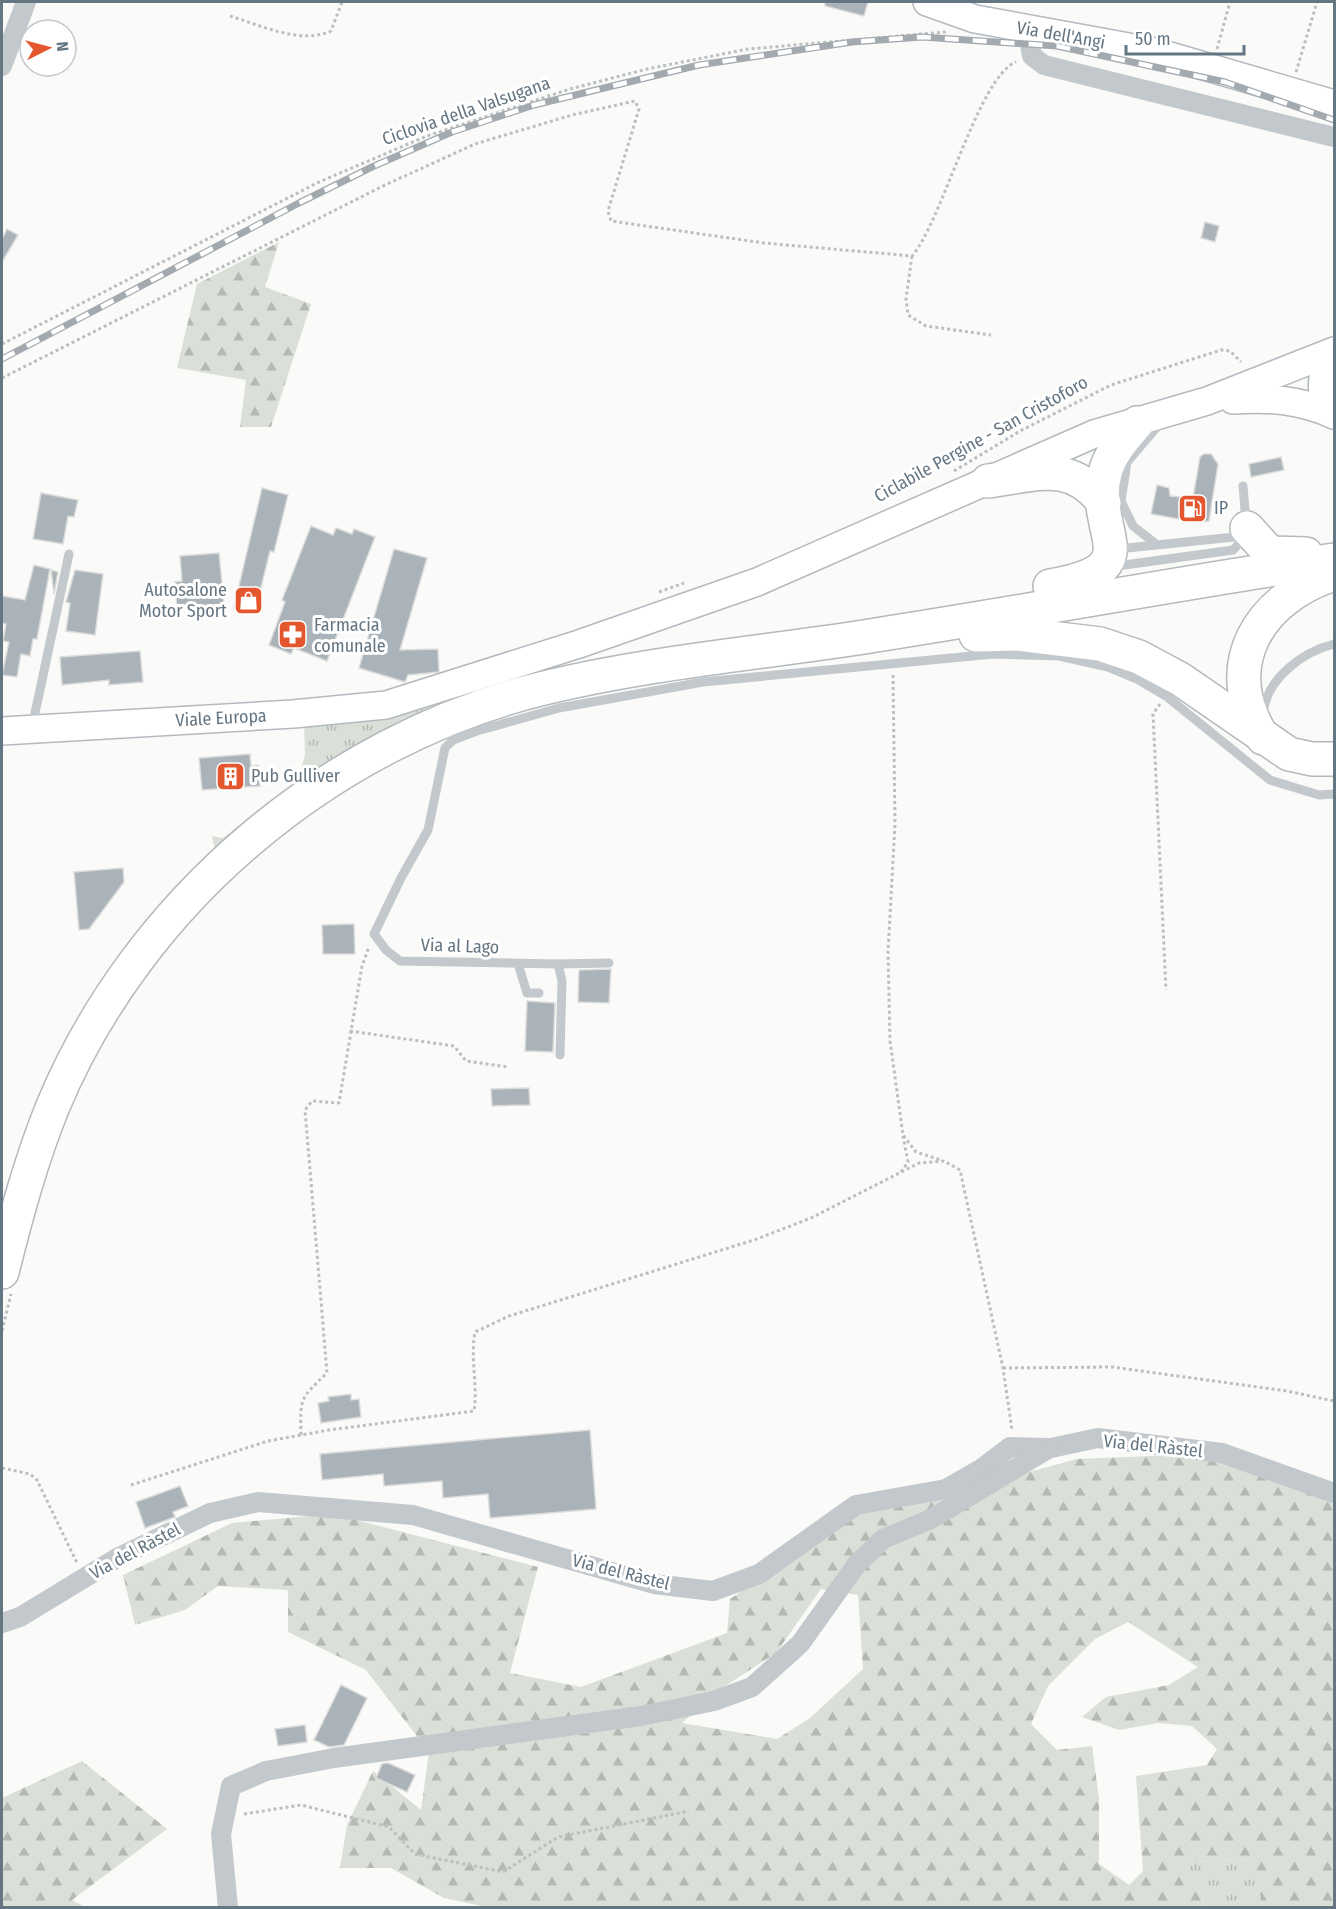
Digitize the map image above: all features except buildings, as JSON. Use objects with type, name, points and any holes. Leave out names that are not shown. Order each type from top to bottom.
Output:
[{"type":"highway","points":[[873,636],[960,602],[1082,580],[1103,567],[1107,561],[1110,537],[1104,503],[1104,474],[1117,446],[1137,423]]},
{"type":"highway","points":[[988,480],[1065,474],[1091,486],[1104,503]]},
{"type":"highway","points":[[1246,532],[1270,553],[1335,555]]},
{"type":"highway","points":[[7,1280],[31,1166],[54,1104],[109,999],[178,907],[236,852],[284,812],[348,770],[434,725],[501,700],[593,678],[873,636],[1181,583],[1335,560]]},
{"type":"highway","points":[[1263,738],[1251,714],[1244,688],[1246,661],[1254,636],[1278,604],[1307,584],[1335,574]]},
{"type":"highway","points":[[873,636],[945,638],[1018,634],[1100,644],[1139,657],[1180,679],[1289,754],[1312,759],[1335,759]]},
{"type":"main road","name":"Via dell'Angi","points":[[927,2],[975,19],[1156,52],[1335,104]]},
{"type":"main road","points":[[1207,401],[1335,353]]},
{"type":"main road","points":[[1334,415],[1325,401],[1322,386],[1325,369],[1335,353]]},
{"type":"main road","points":[[1207,401],[1274,398],[1298,402],[1334,415]]},
{"type":"main road","name":"Viale Europa","points":[[2,731],[341,711],[386,705],[438,690],[757,582],[1094,434],[1207,401]]},
{"type":"street","points":[[2,66],[26,2]]},
{"type":"street","points":[[1027,28],[1032,56],[1044,65],[1089,78],[1125,84],[1335,137]]},
{"type":"street","name":"Via del Ràstel","points":[[2,1623],[20,1617],[117,1558],[210,1513],[258,1502],[413,1515],[654,1584],[713,1591],[759,1574],[856,1505],[946,1489],[981,1469],[1010,1447],[1051,1448],[1098,1438],[1222,1453],[1335,1493]]},
{"type":"street","points":[[228,1908],[221,1834],[231,1786],[266,1771],[345,1756],[641,1716],[714,1701],[752,1687],[800,1644],[857,1564],[883,1539],[931,1519],[1022,1462],[1051,1448]]},
{"type":"lane","points":[[1156,544],[1133,526],[1121,501],[1127,462],[1170,412]]},
{"type":"lane","points":[[1243,486],[1246,532],[1233,550],[1117,566],[1107,561],[1116,552],[1156,544],[1246,532]]},
{"type":"lane","points":[[31,729],[69,554]]},
{"type":"lane","points":[[1263,738],[1263,711],[1271,687],[1292,664],[1323,647],[1335,644]]},
{"type":"lane","points":[[374,934],[428,830],[445,748],[453,740],[559,708],[703,682],[993,654],[1059,656],[1108,667],[1137,679],[1166,696],[1270,780],[1319,795],[1335,794]]},
{"type":"lane","name":"Via al Lago","points":[[374,934],[386,950],[400,961],[518,964],[609,963]]},
{"type":"lane","points":[[518,964],[527,993],[539,993]]},
{"type":"lane","points":[[558,964],[562,981],[560,1054]]},
{"type":"path","points":[[230,16],[280,31],[320,36],[331,31],[342,2]]},
{"type":"path","points":[[1212,68],[1230,2]]},
{"type":"path","points":[[1290,91],[1317,2]]},
{"type":"path","name":"Ciclovia della Valsugana","points":[[2,344],[319,182],[427,136],[570,89],[647,69],[748,49],[952,31],[975,19]]},
{"type":"path","points":[[991,335],[926,326],[908,315],[906,299],[912,256],[922,244],[954,167],[993,86],[1007,66],[1032,56]]},
{"type":"path","points":[[2,378],[385,185],[476,144],[572,116],[635,101],[639,109],[608,211],[611,221],[764,243],[912,256]]},
{"type":"path","name":"Ciclabile Pergine - San Cristoforo","points":[[953,471],[1020,431],[1111,385],[1221,350],[1230,351],[1241,362]]},
{"type":"path","points":[[652,596],[668,587],[691,582]]},
{"type":"path","points":[[893,664],[895,825],[889,985],[890,1041],[908,1162],[899,1175]]},
{"type":"path","points":[[1166,696],[1153,714],[1166,990]]},
{"type":"path","points":[[301,1435],[300,1404],[307,1390],[327,1373],[305,1110],[312,1101],[339,1103],[362,966],[374,934]]},
{"type":"path","points":[[350,1031],[454,1046],[466,1061],[508,1067]]},
{"type":"path","points":[[903,1134],[916,1152],[944,1161],[960,1170],[1003,1368],[1014,1443],[1010,1447]]},
{"type":"path","points":[[131,1485],[268,1441],[474,1411],[476,1395],[472,1350],[475,1332],[509,1316],[754,1240],[811,1218],[920,1163],[944,1161]]},
{"type":"path","points":[[2,1330],[7,1280]]},
{"type":"path","points":[[1003,1368],[1112,1367],[1287,1391],[1335,1401]]},
{"type":"path","points":[[2,1468],[30,1474],[37,1480],[84,1578]]},
{"type":"path","points":[[224,1817],[301,1805],[389,1827],[415,1854],[503,1872],[558,1837],[689,1812]]},
{"type":"green space","points":[[279,242],[265,287],[311,304],[271,427],[240,427],[246,380],[177,368],[197,284]]},
{"type":"green space","points":[[444,704],[215,852],[212,836],[223,838],[298,779],[305,755],[304,722],[374,718]]},
{"type":"green space","points":[[1201,1454],[1334,1497],[1334,1907],[1262,1907],[1255,1859],[1197,1862],[1182,1871],[1202,1895],[1204,1908],[491,1908],[444,1898],[391,1868],[340,1868],[347,1825],[373,1771],[421,1810],[429,1752],[366,1670],[288,1632],[288,1590],[218,1586],[185,1610],[135,1625],[123,1575],[232,1523],[333,1514],[538,1567],[510,1673],[581,1687],[727,1633],[730,1599],[866,1506],[933,1498],[1077,1459]],"holes":[[[821,1589],[858,1595],[863,1669],[810,1718],[777,1739],[682,1723],[722,1688],[776,1653]],[[1128,1622],[1198,1667],[1169,1685],[1106,1697],[1082,1717],[1119,1730],[1158,1723],[1192,1726],[1217,1749],[1207,1765],[1136,1776],[1143,1871],[1129,1885],[1099,1864],[1099,1799],[1092,1746],[1057,1750],[1031,1724],[1048,1686],[1095,1639]]]},
{"type":"green space","points":[[82,1761],[167,1829],[72,1900],[85,1907],[2,1907],[2,1798]]},
{"type":"green space","points":[[1256,1859],[1262,1907],[1204,1907],[1202,1895],[1182,1871],[1197,1862]]},
{"type":"railway","points":[[2,359],[299,203],[372,167],[452,132],[534,105],[699,65],[852,42],[922,37],[1057,46],[1225,82],[1334,120]]},
{"type":"place","name":"IP","points":[[1193,508]]},
{"type":"place","name":"Autosalone Motor Sport","points":[[248,600]]},
{"type":"place","name":"Farmacia comunale","points":[[293,635]]},
{"type":"place","name":"Pub Gulliver","points":[[230,776]]}]
